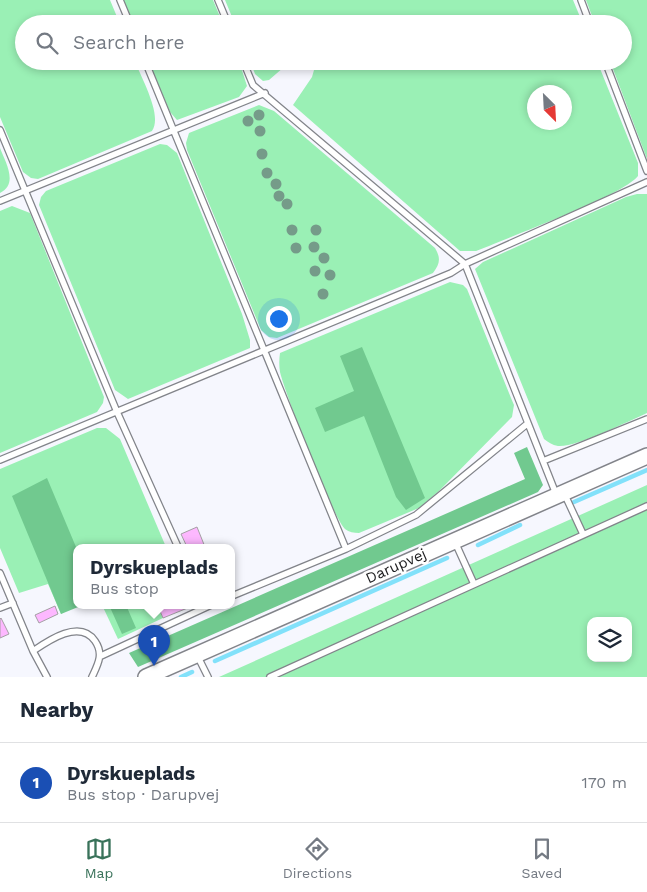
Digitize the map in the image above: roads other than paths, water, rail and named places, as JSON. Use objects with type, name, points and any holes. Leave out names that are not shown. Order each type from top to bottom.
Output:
[{"type":"street","name":"Darupvej","points":[[146,677],[647,456]]},
{"type":"lane","points":[[120,0],[126,15]]},
{"type":"lane","points":[[218,0],[224,15]]},
{"type":"lane","points":[[581,0],[587,15]]},
{"type":"lane","points":[[149,70],[346,549]]},
{"type":"lane","points":[[247,70],[253,85],[265,93],[465,264],[543,461],[583,534]]},
{"type":"lane","points":[[608,70],[647,171]]},
{"type":"lane","points":[[0,201],[265,93]]},
{"type":"lane","points":[[0,130],[116,412],[177,544]]},
{"type":"lane","points":[[0,460],[452,273],[465,264],[647,182]]},
{"type":"lane","points":[[543,461],[647,418]]},
{"type":"lane","points":[[235,595],[346,549],[416,515],[527,424]]},
{"type":"lane","points":[[270,677],[647,506]]},
{"type":"lane","points":[[454,540],[474,584]]},
{"type":"lane","points":[[0,573],[33,651],[47,677]]},
{"type":"lane","points":[[0,608],[13,603]]},
{"type":"lane","points":[[101,656],[198,609]]},
{"type":"lane","points":[[33,651],[64,634],[82,631],[90,634],[98,644],[101,656],[92,677]]},
{"type":"lane","points":[[197,655],[208,677]]},
{"type":"waterway","points":[[574,502],[647,470]]},
{"type":"waterway","points":[[478,545],[520,525]]},
{"type":"waterway","points":[[215,661],[447,558]]},
{"type":"waterway","points":[[181,677],[192,672]]},
{"type":"place","name":"Dyrskueplads","points":[[154,666]]}]
